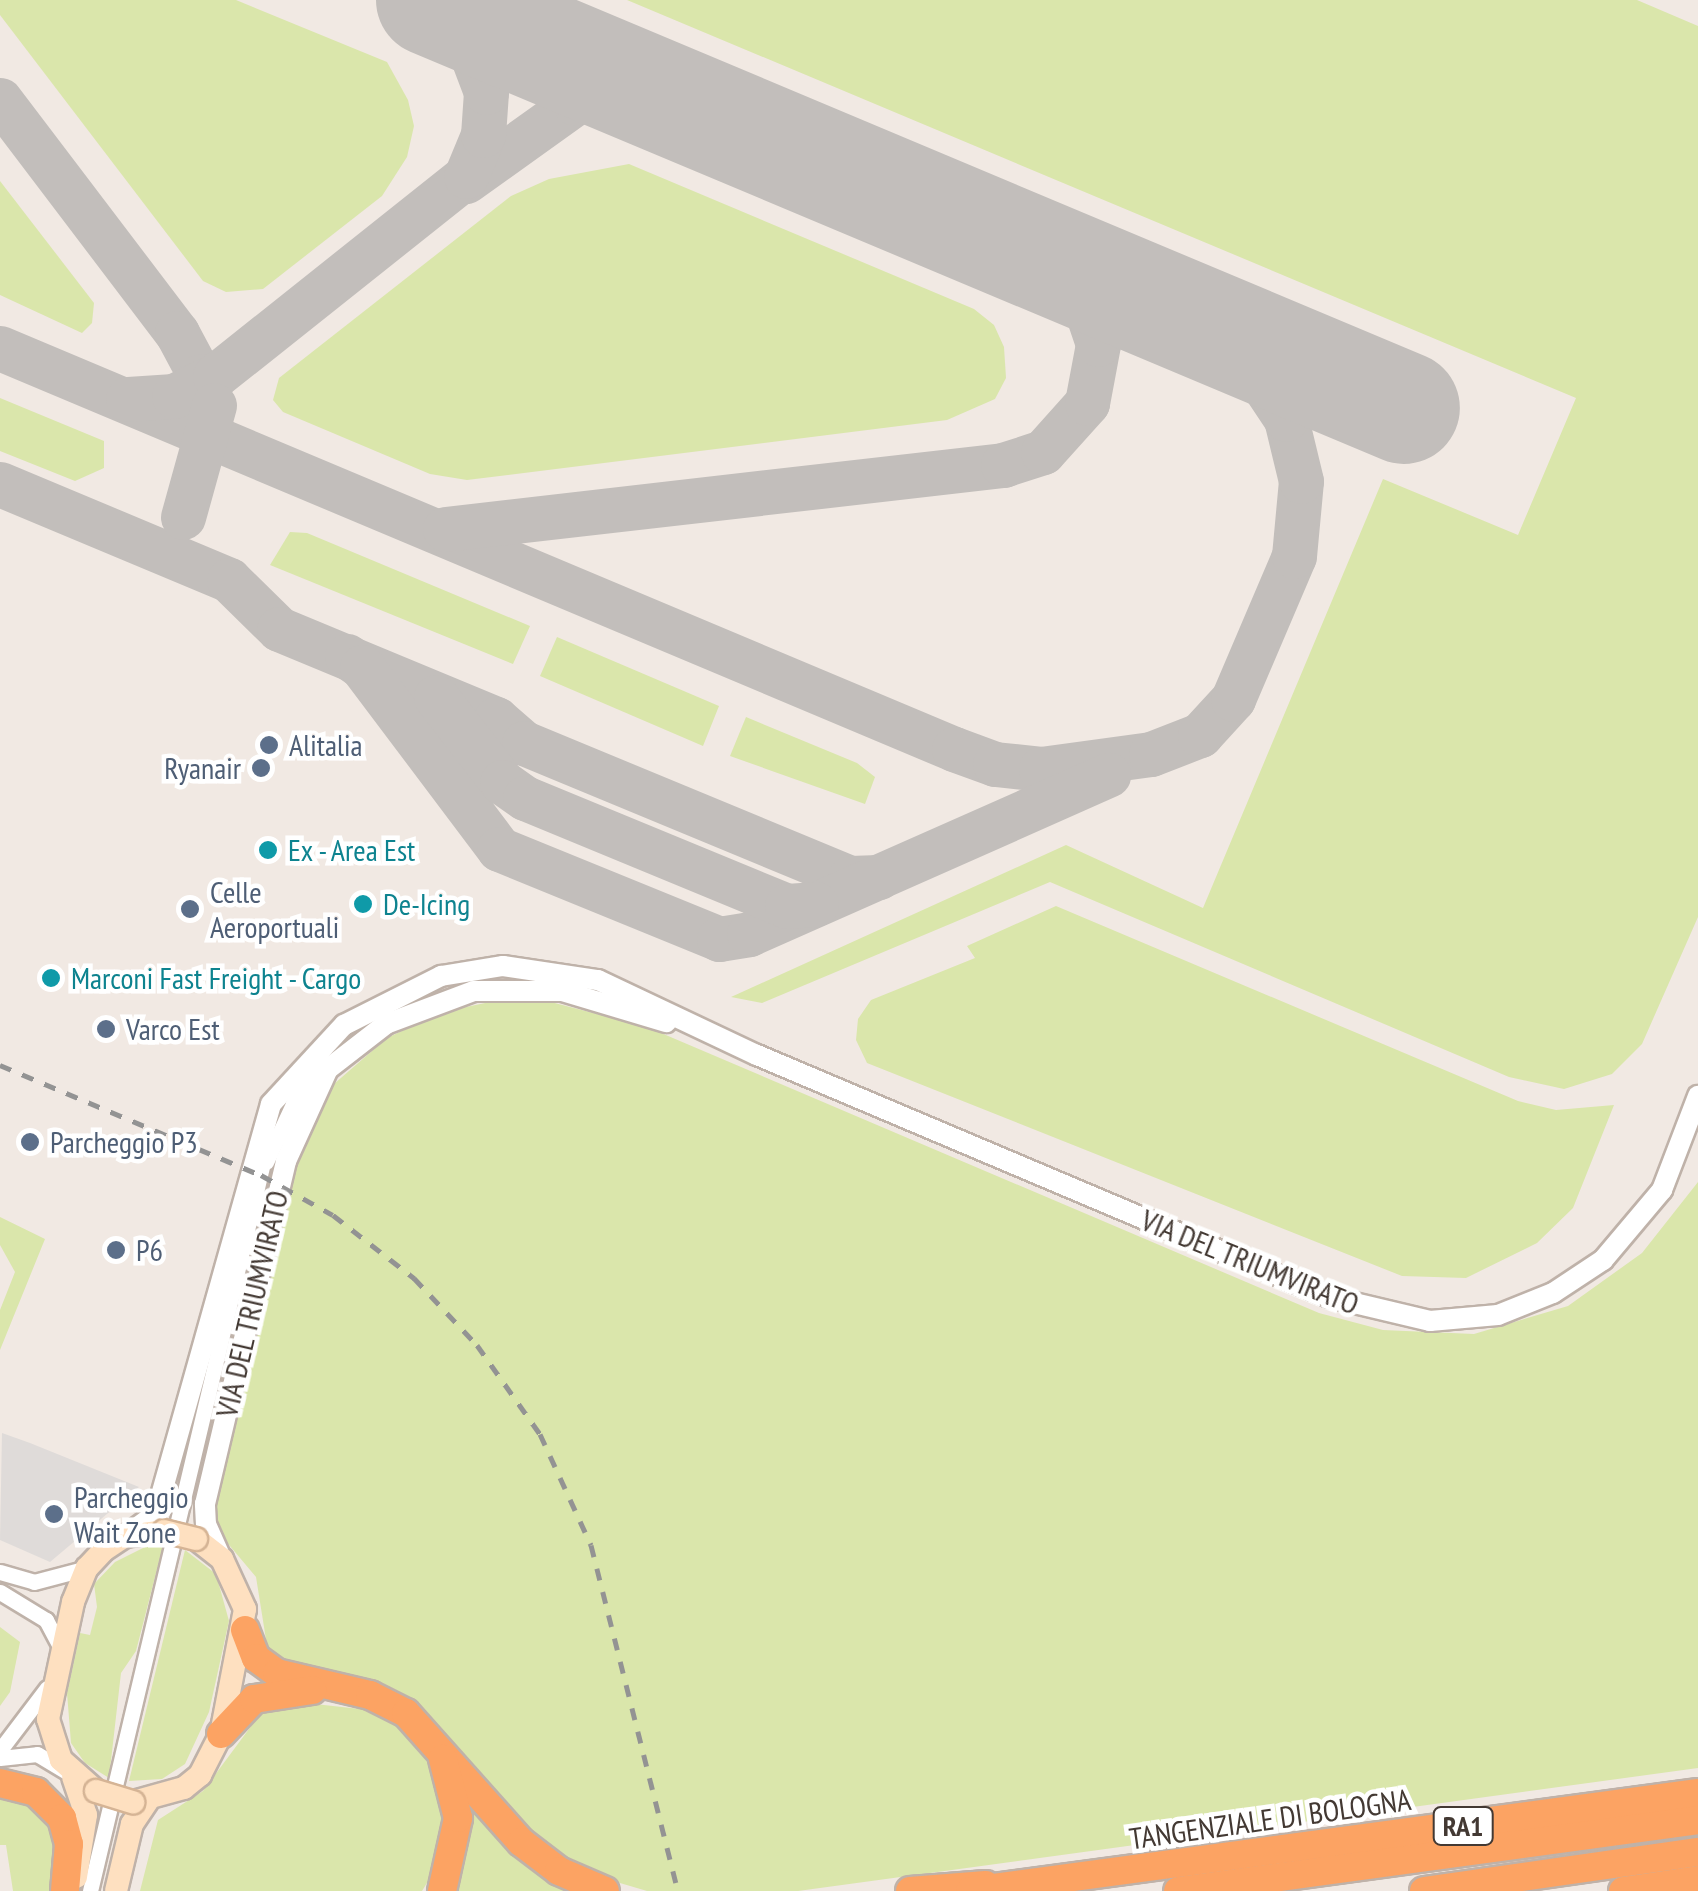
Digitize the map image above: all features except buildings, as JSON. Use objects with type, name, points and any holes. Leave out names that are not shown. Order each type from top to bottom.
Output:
[{"type":"highway","points":[[245,1630],[256,1658],[277,1672],[357,1692],[406,1713],[438,1744],[520,1842],[559,1871],[605,1891]]},
{"type":"highway","points":[[221,1734],[242,1706],[270,1693],[357,1692]]},
{"type":"highway","points":[[438,1744],[458,1818],[442,1891]]},
{"type":"highway","points":[[0,1782],[36,1792],[62,1818],[69,1844],[65,1891]]},
{"type":"highway","name":"TANGENZIALE DI BOLOGNA","points":[[970,1891],[1698,1793]]},
{"type":"highway","points":[[1190,1890],[1698,1820]]},
{"type":"highway","points":[[1424,1891],[1698,1852]]},
{"type":"highway","points":[[1623,1891],[1698,1880]]},
{"type":"highway","points":[[910,1891],[1047,1881]]},
{"type":"main road","name":"VIA DEL TRIUMVIRATO","points":[[86,1568],[125,1536],[164,1530],[196,1540],[222,1559],[242,1592],[245,1630],[221,1734],[200,1775],[140,1802]]},
{"type":"main road","points":[[73,1891],[86,1815],[72,1774],[50,1732],[58,1660],[86,1568]]},
{"type":"main road","points":[[72,1774],[96,1791],[140,1802],[116,1891]]},
{"type":"street","name":"VIA DEL TRIUMVIRATO","points":[[125,1536],[144,1526],[160,1498],[259,1130],[296,1072],[344,1025],[441,976],[503,966],[598,980],[724,1040],[1329,1297],[1430,1321],[1498,1315],[1553,1293],[1602,1260],[1662,1190],[1698,1096]]},
{"type":"street","name":"VIA DEL TRIUMVIRATO","points":[[263,1170],[293,1104],[338,1056],[419,1007],[506,989],[572,994],[724,1040]]},
{"type":"street","name":"VIA DEL TRIUMVIRATO","points":[[222,1559],[206,1525],[205,1504],[220,1437],[286,1161],[304,1109],[338,1056]]},
{"type":"street","name":"VIA DEL TRIUMVIRATO","points":[[90,1891],[271,1128],[296,1072]]},
{"type":"street","name":"VIA DEL TRIUMVIRATO","points":[[0,1572],[34,1582],[86,1568]]},
{"type":"street","points":[[0,1592],[46,1620],[58,1660],[31,1716],[0,1750]]},
{"type":"street","points":[[0,1758],[38,1754],[72,1774]]},
{"type":"green space","points":[[0,0],[236,0],[387,62],[408,100],[414,126],[407,157],[382,196],[263,289],[226,292],[203,281],[0,15]]},
{"type":"green space","points":[[627,0],[1637,0],[1698,26],[1698,917],[1642,1044],[1612,1074],[1564,1089],[1509,1077],[1050,882],[762,1003],[731,997],[1066,845],[1203,908],[1383,479],[1518,535],[1576,398]]},
{"type":"green space","points":[[629,164],[974,309],[994,325],[1004,347],[1006,378],[995,399],[947,420],[467,480],[430,474],[283,412],[273,400],[279,378],[511,196],[549,179]]},
{"type":"green space","points":[[0,181],[94,303],[92,323],[82,333],[0,295]]},
{"type":"green space","points":[[0,398],[104,441],[104,468],[75,481],[0,451]]},
{"type":"green space","points":[[290,532],[307,533],[530,626],[513,664],[270,565]]},
{"type":"green space","points":[[557,637],[719,706],[703,746],[540,676]]},
{"type":"green space","points":[[746,717],[857,763],[875,777],[865,804],[730,756]]},
{"type":"green space","points":[[1056,906],[1518,1101],[1556,1110],[1614,1105],[1573,1208],[1537,1243],[1466,1278],[1402,1276],[867,1063],[856,1040],[858,1019],[871,1000],[975,958],[967,946]]},
{"type":"green space","points":[[547,1001],[647,1027],[1319,1313],[1383,1330],[1474,1334],[1568,1306],[1642,1253],[1698,1182],[1698,1768],[798,1891],[647,1891],[576,1870],[532,1840],[442,1736],[268,1652],[256,1577],[219,1533],[212,1501],[300,1141],[319,1097],[387,1038],[442,1012],[490,1002]]},
{"type":"green space","points":[[0,1217],[45,1239],[0,1350],[0,1310],[15,1272],[0,1245]]},
{"type":"green space","points":[[149,1545],[163,1546],[136,1651],[121,1673],[109,1778],[85,1763],[71,1743],[67,1693],[80,1633],[90,1635],[97,1607],[94,1584],[115,1562]]},
{"type":"green space","points":[[185,1550],[216,1574],[229,1621],[209,1712],[185,1764],[162,1779],[129,1781]]},
{"type":"green space","points":[[0,1627],[20,1642],[10,1692],[0,1706]]},
{"type":"green space","points":[[297,1702],[378,1711],[415,1741],[441,1783],[444,1855],[422,1891],[140,1891],[158,1820],[203,1791],[266,1706]]},
{"type":"green space","points":[[464,1787],[584,1891],[453,1891]]},
{"type":"green space","points":[[0,1796],[23,1799],[50,1824],[57,1844],[50,1891],[13,1891],[6,1845],[0,1845]]},
{"type":"shaded area","name":"Parcheggio Wait Zone","points":[[2,1433],[139,1487],[50,1562],[0,1540]]},
{"type":"taxiway","points":[[128,399],[174,396],[215,376],[466,176],[483,135],[486,92],[466,39],[426,0]]},
{"type":"taxiway","points":[[466,181],[575,103],[611,93],[670,100]]},
{"type":"taxiway","points":[[0,100],[177,333],[200,376],[207,412]]},
{"type":"taxiway","points":[[445,529],[1003,465],[1043,452],[1087,403],[1098,344],[1079,288],[1040,255]]},
{"type":"taxiway","points":[[0,348],[954,749],[995,764],[1041,769],[1151,754],[1200,735],[1233,699],[1294,556],[1301,481],[1286,419],[1246,359],[1195,320]]},
{"type":"taxiway","points":[[183,517],[214,405]]},
{"type":"taxiway","points":[[0,484],[229,580],[279,629],[496,719],[524,743],[850,878],[879,877]]},
{"type":"taxiway","points":[[347,656],[362,667],[499,849],[719,939],[749,934],[1108,775]]},
{"type":"taxiway","points":[[436,697],[502,782],[525,798],[787,906],[816,904]]},
{"type":"runway","points":[[432,0],[1404,408]]},
{"type":"railway","points":[[0,1065],[261,1175],[333,1215],[414,1278],[477,1345],[540,1434],[591,1545],[678,1891]]},
{"type":"place","name":"Alitalia","points":[[269,745]]},
{"type":"place","name":"Ryanair","points":[[261,768]]},
{"type":"place","name":"Ex - Area Est","points":[[268,850]]},
{"type":"place","name":"De-Icing","points":[[363,904]]},
{"type":"place","name":"Celle Aeroportuali","points":[[190,909]]},
{"type":"place","name":"Marconi Fast Freight - Cargo","points":[[51,978]]},
{"type":"place","name":"Varco Est","points":[[106,1029]]},
{"type":"place","name":"Parcheggio P3","points":[[30,1142]]},
{"type":"place","name":"P6","points":[[116,1250]]},
{"type":"place","name":"Parcheggio Wait Zone","points":[[54,1514]]}]
